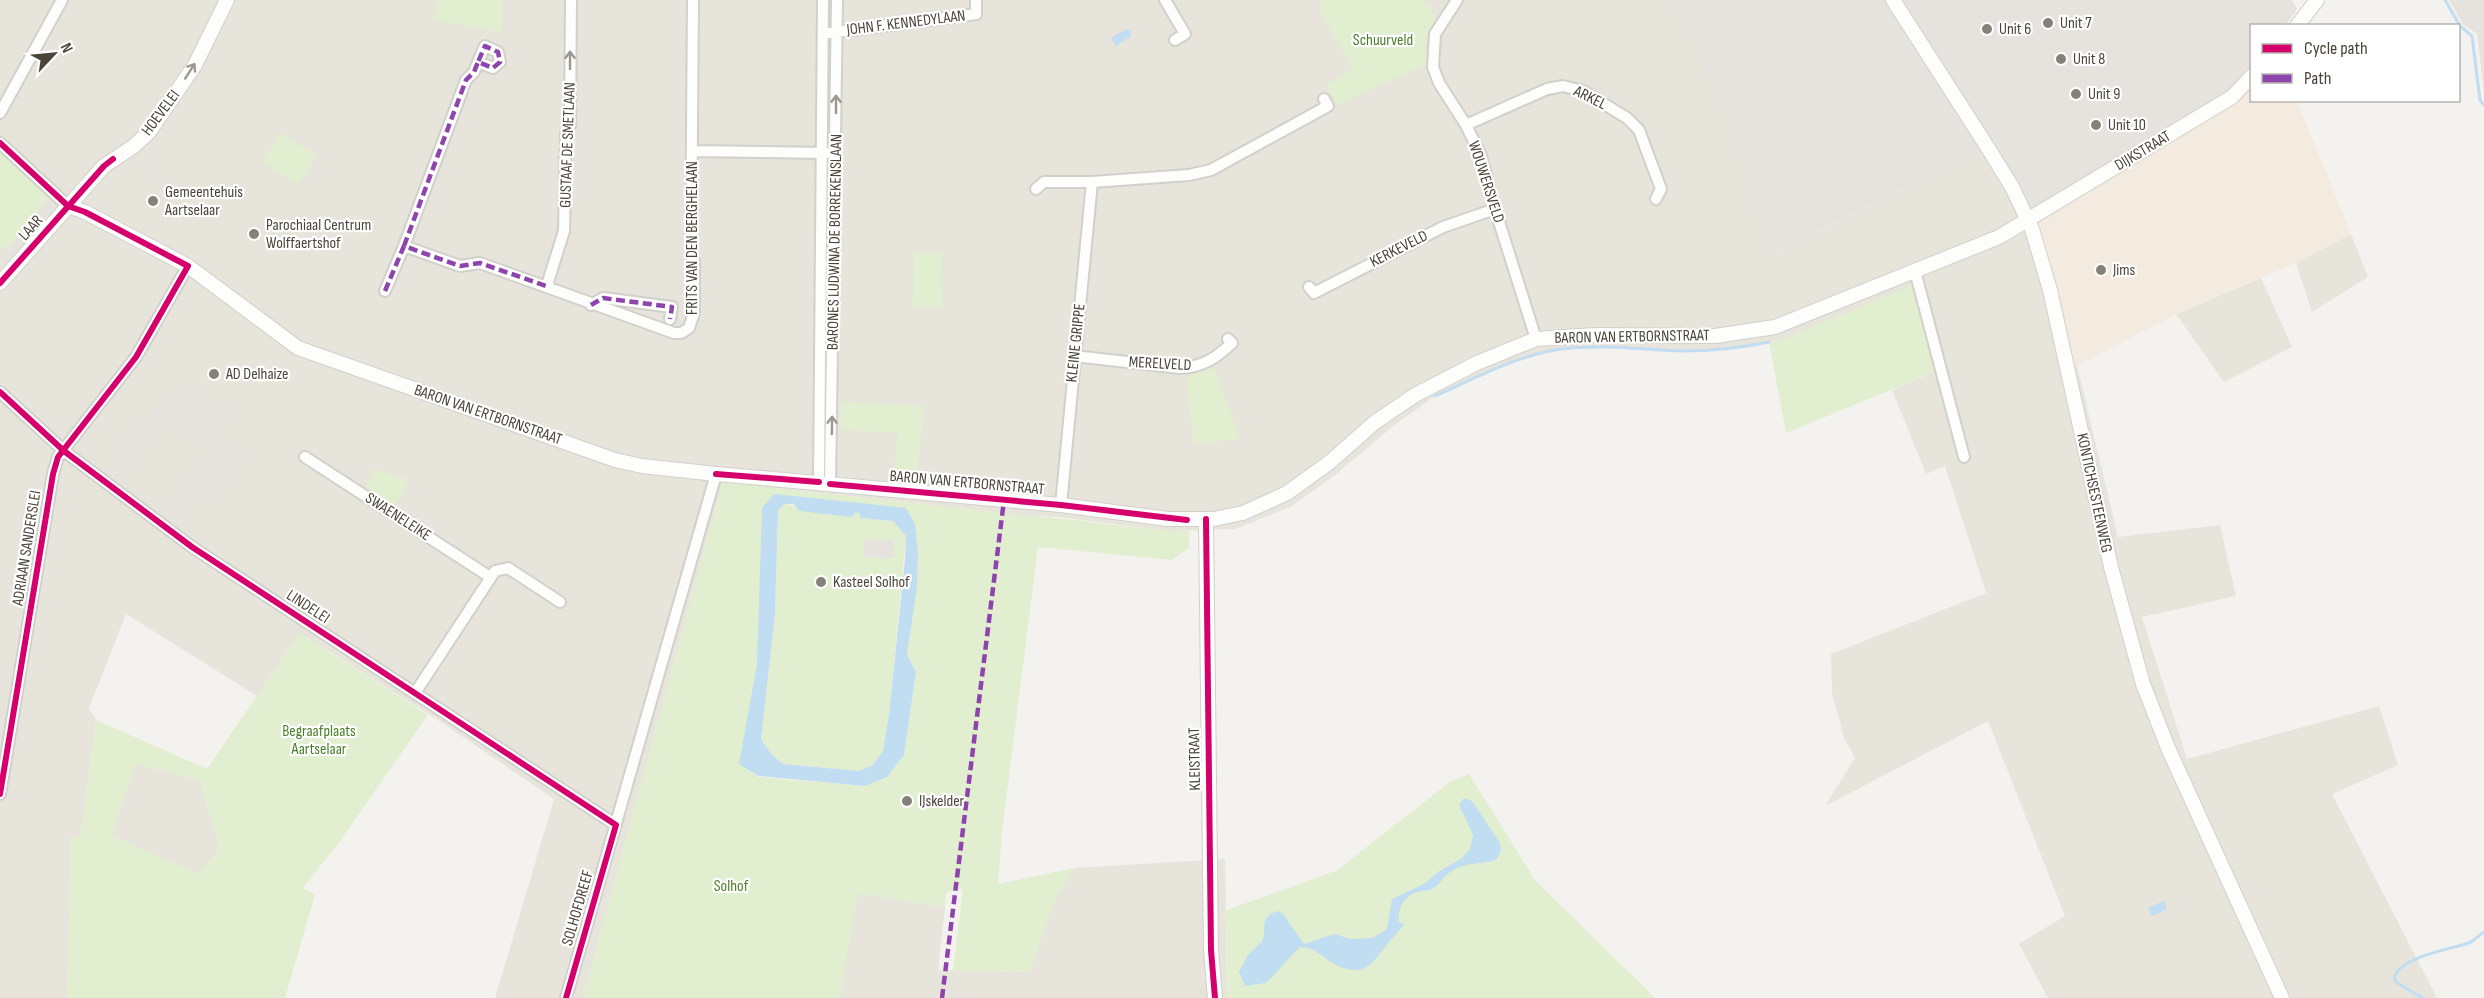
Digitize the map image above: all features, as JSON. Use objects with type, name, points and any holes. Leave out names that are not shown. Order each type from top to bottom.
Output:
[{"type":"street","points":[[0,113],[62,0]]},
{"type":"street","name":"HOEVELEI","points":[[68,206],[104,166],[134,146],[149,132],[195,65],[227,0]]},
{"type":"street","name":"GUSTAAF DE SMETLAAN","points":[[549,287],[548,282],[564,231],[566,134],[570,126],[571,0]]},
{"type":"street","name":"FRITS VAN DEN BERGHELAAN","points":[[404,246],[460,266],[480,263],[549,287],[591,305],[674,333],[681,333],[690,328],[694,313],[694,261],[691,256],[693,0]]},
{"type":"street","name":"BARONES LUDWINA DE BORREKENSLAAN","points":[[823,0],[825,483]]},
{"type":"street","name":"BARONES LUDWINA DE BORREKENSLAAN","points":[[825,483],[836,153],[837,0]]},
{"type":"street","name":"JOHN F. KENNEDYLAAN","points":[[822,34],[976,14],[976,0]]},
{"type":"street","points":[[1165,0],[1185,34],[1175,40]]},
{"type":"street","name":"WOUWERSVELD","points":[[1457,0],[1435,34],[1433,67],[1439,83],[1466,125],[1481,156],[1495,209],[1536,339]]},
{"type":"street","name":"KONTICHSESTEENWEG","points":[[1893,0],[1988,148],[2028,221],[2040,250],[2111,567],[2143,684],[2168,748],[2282,998]]},
{"type":"street","points":[[2299,24],[2317,0]]},
{"type":"street","points":[[385,291],[466,80],[474,72],[478,62]]},
{"type":"street","name":"DIJKSTRAAT","points":[[2028,221],[2232,97],[2250,77]]},
{"type":"street","name":"ARKEL","points":[[1466,125],[1547,89],[1563,86],[1583,91],[1627,118],[1639,130],[1661,189],[1656,199]]},
{"type":"street","points":[[1036,189],[1044,182],[1092,182],[1189,175],[1211,170],[1328,106],[1324,99]]},
{"type":"street","points":[[0,143],[68,206]]},
{"type":"street","name":"FRITS VAN DEN BERGHELAAN","points":[[692,151],[836,153]]},
{"type":"street","name":"KLEINE GRIPPE","points":[[1061,505],[1092,182]]},
{"type":"street","name":"BARON VAN ERTBORNSTRAAT","points":[[68,206],[85,212],[188,266],[298,348],[615,460],[642,466],[716,474],[1061,505],[1168,519],[1206,519],[1243,513],[1287,493],[1330,462],[1374,423],[1415,395],[1478,363],[1536,339],[1595,334],[1715,336],[1775,327],[1999,237],[2028,221]]},
{"type":"street","name":"LAAR","points":[[0,283],[68,206]]},
{"type":"street","name":"KERKEVELD","points":[[1309,287],[1314,293],[1443,227],[1495,209]]},
{"type":"street","name":"ADRIAAN SANDERSLEI","points":[[0,794],[53,474],[58,457],[136,357],[188,266]]},
{"type":"street","points":[[1916,271],[1964,457]]},
{"type":"street","name":"FRITS VAN DEN BERGHELAAN","points":[[591,305],[603,298],[672,308],[670,319]]},
{"type":"street","name":"MERELVELD","points":[[1074,356],[1180,368],[1195,367],[1215,359],[1232,344],[1228,339]]},
{"type":"street","name":"LINDELEI","points":[[0,392],[64,451],[192,547],[616,825]]},
{"type":"street","name":"SWAENELEIKE","points":[[305,457],[490,578]]},
{"type":"street","name":"SOLHOFDREEF","points":[[566,998],[716,474]]},
{"type":"street","name":"KLEISTRAAT","points":[[1206,519],[1211,968],[1215,998]]},
{"type":"street","points":[[415,693],[495,571],[508,568],[560,602]]},
{"type":"shaded area","points":[[0,0],[1668,0],[1687,23],[1725,111],[1772,252],[1988,148],[2020,202],[2068,370],[2077,365],[2118,537],[2220,525],[2236,596],[2142,617],[2187,759],[2379,706],[2398,765],[2332,794],[2437,998],[2048,998],[2019,944],[2065,916],[1988,721],[1825,806],[1855,758],[1844,738],[1832,693],[1831,654],[1986,593],[1945,466],[1926,474],[1892,390],[1941,369],[1782,340],[1709,350],[1576,347],[1547,351],[1509,364],[1435,396],[1292,506],[1236,529],[1167,531],[1060,517],[1020,515],[723,482],[583,998],[495,998],[554,799],[441,722],[300,633],[257,696],[126,614],[89,708],[96,720],[80,840],[71,836],[67,998],[0,998]]},
{"type":"shaded area","points":[[1668,0],[2292,0],[2297,9],[2287,24],[2250,24],[2250,72],[2232,97],[2029,221],[1988,148],[1771,252],[1725,111],[1687,23]]},
{"type":"shaded area","points":[[2449,0],[2484,0],[2484,91],[2477,34],[2463,24]]},
{"type":"shaded area","points":[[2250,87],[2250,102],[2297,102],[2351,234],[2296,263],[2193,306],[2068,370],[2029,221]]},
{"type":"shaded area","points":[[146,155],[164,175],[158,181],[140,161]]},
{"type":"shaded area","points":[[50,205],[57,212],[13,260],[6,254]]},
{"type":"shaded area","points":[[2351,234],[2368,277],[2312,312],[2296,263]]},
{"type":"shaded area","points":[[551,241],[558,243],[548,274],[539,271]]},
{"type":"shaded area","points":[[563,248],[569,249],[560,278],[554,276]]},
{"type":"shaded area","points":[[2261,278],[2292,347],[2224,382],[2176,314]]},
{"type":"shaded area","points":[[186,387],[204,400],[207,395],[236,415],[208,449],[165,427],[121,482],[107,471],[126,449],[119,443],[140,415],[148,421],[166,396],[175,401]]},
{"type":"shaded area","points":[[220,437],[247,454],[210,504],[200,497],[178,523],[162,510]]},
{"type":"shaded area","points":[[348,461],[358,464],[351,482],[343,477]]},
{"type":"shaded area","points":[[865,539],[894,540],[893,558],[864,557]]},
{"type":"shaded area","points":[[135,764],[200,780],[220,849],[198,874],[111,836]]},
{"type":"shaded area","points":[[1225,859],[1227,998],[839,998],[857,893],[945,907],[938,970],[1029,972],[1054,901],[1074,868]]},
{"type":"green space","points":[[439,0],[502,0],[502,33],[432,19]]},
{"type":"green space","name":"Schuurveld","points":[[1321,0],[1422,0],[1436,17],[1426,39],[1426,64],[1337,105],[1326,85],[1353,69],[1320,11]]},
{"type":"green space","points":[[280,133],[316,156],[298,185],[262,162]]},
{"type":"green space","points":[[0,151],[50,196],[7,248],[0,250]]},
{"type":"green space","points":[[914,253],[942,253],[941,308],[913,307]]},
{"type":"green space","points":[[1919,282],[1941,369],[1786,433],[1769,342],[1782,340]]},
{"type":"green space","points":[[1214,367],[1240,439],[1194,444],[1186,376]]},
{"type":"green space","points":[[841,401],[924,406],[916,482],[893,480],[898,433],[841,430]]},
{"type":"green space","points":[[374,469],[409,480],[393,508],[365,490]]},
{"type":"green space","name":"Solhof","points":[[723,482],[1189,531],[1189,548],[1172,560],[1038,547],[1002,832],[998,884],[1074,868],[1054,901],[1030,972],[953,971],[963,889],[946,892],[945,907],[858,893],[839,998],[583,998]],"holes":[[[774,494],[915,524],[918,552],[917,588],[907,654],[916,672],[904,755],[887,777],[864,786],[758,777],[740,764],[757,664]]]},
{"type":"green space","points":[[784,504],[856,512],[860,514],[860,518],[893,521],[906,536],[889,714],[883,751],[873,765],[859,771],[783,764],[772,755],[761,739],[775,613],[778,510]]},
{"type":"green space","name":"Begraafplaats Aartselaar","points":[[300,633],[428,715],[340,841],[303,888],[315,895],[285,998],[67,998],[71,835],[80,839],[96,720],[207,769]],"holes":[[[135,764],[200,780],[220,849],[198,874],[111,836]]]},
{"type":"green space","points":[[1469,774],[1535,880],[1655,998],[1227,998],[1227,990],[1236,989],[1227,989],[1226,910],[1336,871],[1451,781]]},
{"type":"water","points":[[1126,29],[1130,31],[1131,36],[1116,46],[1111,38]]},
{"type":"water","points":[[774,494],[906,508],[915,524],[918,552],[917,588],[907,654],[916,672],[904,755],[887,777],[865,786],[758,776],[739,764],[757,664],[762,508]],"holes":[[[784,504],[794,504],[799,511],[852,517],[856,512],[860,514],[860,518],[893,521],[906,536],[889,714],[883,751],[873,765],[859,771],[783,764],[772,755],[761,739],[775,613],[778,510]]]},
{"type":"water","points":[[1464,798],[1472,801],[1500,843],[1501,851],[1496,860],[1460,867],[1448,873],[1434,888],[1407,898],[1399,911],[1399,922],[1404,924],[1366,967],[1345,969],[1315,951],[1300,947],[1266,983],[1245,986],[1239,972],[1248,955],[1263,940],[1266,919],[1272,913],[1278,911],[1283,914],[1304,944],[1334,934],[1351,939],[1373,938],[1387,929],[1392,899],[1424,884],[1438,872],[1462,858],[1470,849],[1473,835],[1459,805]]},
{"type":"water","points":[[2164,901],[2167,909],[2152,916],[2148,908]]},
{"type":"waterway","points":[[2445,0],[2459,24]]},
{"type":"waterway","points":[[2460,26],[2472,36],[2480,100],[2484,105]]},
{"type":"waterway","points":[[1435,396],[1514,361],[1563,349],[1608,347],[1693,351],[1769,342]]},
{"type":"waterway","points":[[2423,998],[2397,983],[2394,978],[2398,971],[2415,959],[2469,943],[2484,932]]},
{"type":"marked path","points":[[404,246],[466,80],[474,72],[478,62],[493,68],[500,62],[498,52],[485,46],[478,62]]},
{"type":"marked path","points":[[385,291],[404,246],[460,266],[480,263],[549,287]]},
{"type":"marked path","points":[[591,305],[603,298],[672,307],[670,319]]},
{"type":"marked path","points":[[942,998],[1004,500]]},
{"type":"cycle path","points":[[0,143],[68,206],[85,212],[188,266],[136,357],[58,457],[53,474],[0,794]]},
{"type":"cycle path","points":[[0,283],[104,166],[113,159]]},
{"type":"cycle path","points":[[0,392],[64,451],[192,547],[616,825],[566,998]]},
{"type":"cycle path","points":[[716,474],[819,482]]},
{"type":"cycle path","points":[[830,484],[1061,505],[1187,520]]},
{"type":"cycle path","points":[[1206,519],[1211,950],[1215,998]]},
{"type":"place","name":"Unit 7","points":[[2048,23]]},
{"type":"place","name":"Unit 6","points":[[1987,29]]},
{"type":"place","name":"Unit 8","points":[[2061,59]]},
{"type":"place","name":"Unit 9","points":[[2076,94]]},
{"type":"place","name":"Unit 10","points":[[2096,125]]},
{"type":"place","name":"Gemeentehuis Aartselaar","points":[[153,201]]},
{"type":"place","name":"Parochiaal Centrum Wolffaertshof","points":[[254,234]]},
{"type":"place","name":"Jims","points":[[2101,270]]},
{"type":"place","name":"AD Delhaize","points":[[214,374]]},
{"type":"place","name":"Kasteel Solhof","points":[[821,582]]},
{"type":"place","name":"IJskelder","points":[[907,801]]}]
